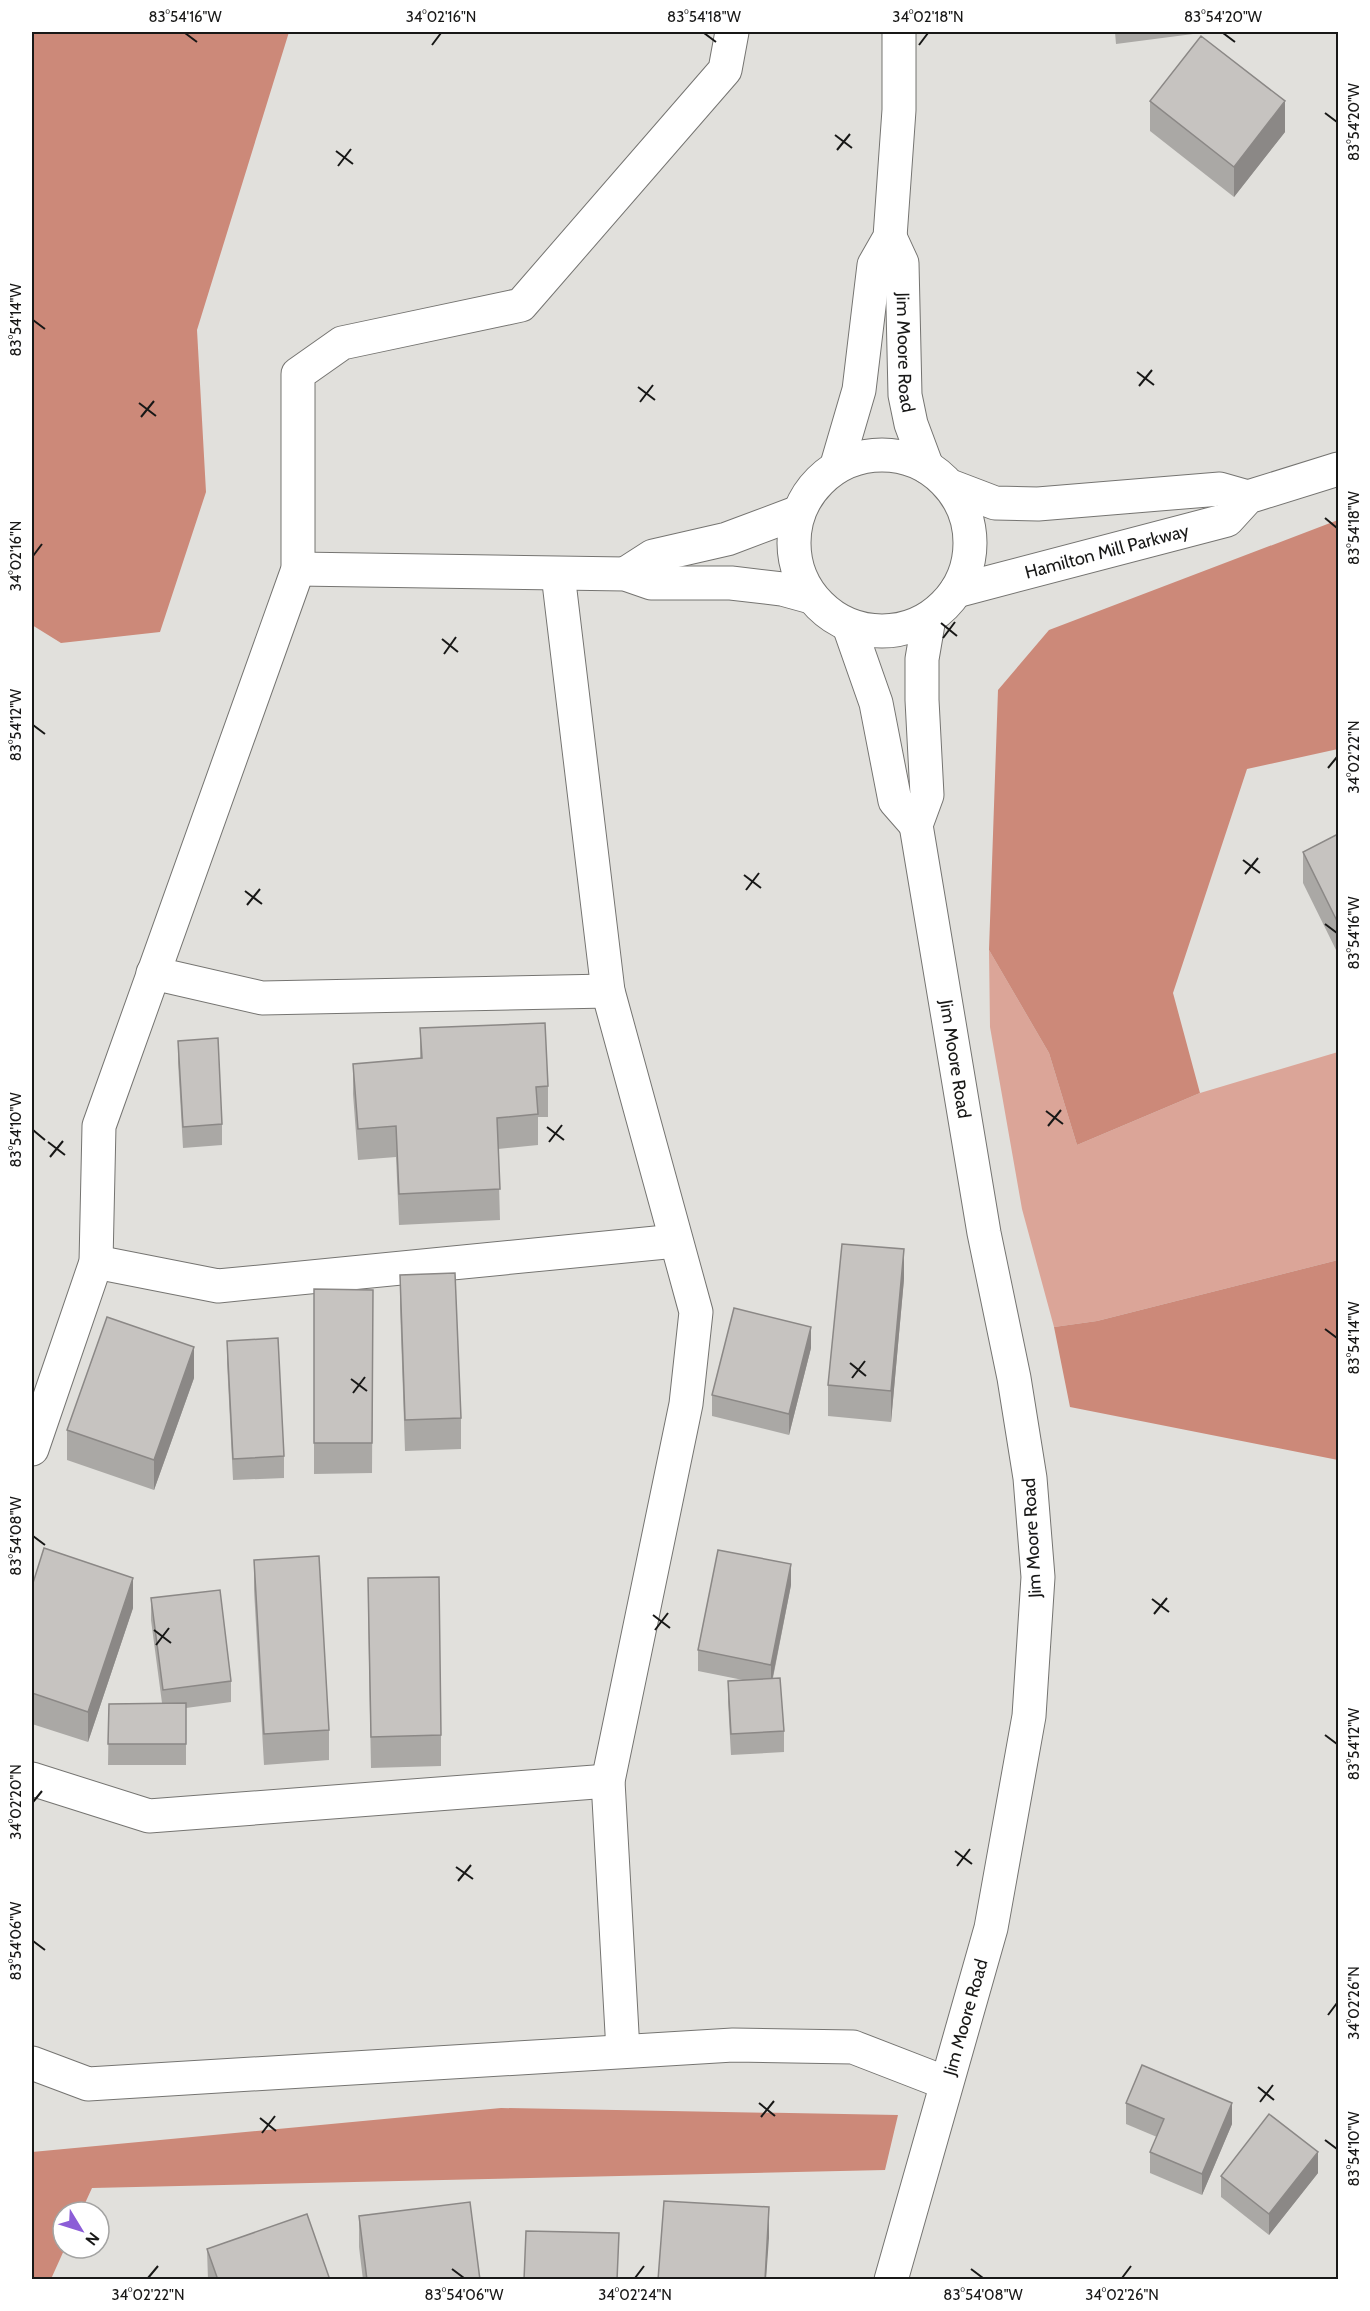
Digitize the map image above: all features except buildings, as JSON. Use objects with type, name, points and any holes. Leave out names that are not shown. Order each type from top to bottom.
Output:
[{"type":"street","points":[[32,1449],[96,1262],[99,1126],[298,568],[298,374],[342,343],[521,305],[725,70],[732,32]]},
{"type":"street","name":"Jim Moore Road","points":[[837,465],[858,390],[874,265],[890,237],[899,110],[899,32]]},
{"type":"street","name":"Jim Moore Road","points":[[890,237],[902,263],[905,395],[911,424],[927,467]]},
{"type":"street","points":[[953,487],[965,513],[971,540],[967,570],[956,591],[929,618],[902,629],[874,632],[849,626],[831,615],[811,597],[800,576],[794,545],[798,512],[817,486],[837,465],[858,455],[902,455],[927,467],[953,487],[995,503],[1038,504],[1220,489],[1248,497],[1338,469]]},
{"type":"street","name":"Hamilton Mill Parkway","points":[[956,591],[1227,520],[1248,497]]},
{"type":"street","points":[[625,574],[653,556],[727,539],[798,512]]},
{"type":"street","points":[[298,568],[625,574],[651,583],[731,582],[782,589],[811,597]]},
{"type":"street","points":[[558,574],[608,991],[696,1312],[686,1404],[608,1781],[623,2051]]},
{"type":"street","name":"Jim Moore Road","points":[[891,2280],[991,1928],[1029,1716],[1038,1577],[1030,1478],[1014,1378],[984,1233],[916,825],[927,795],[922,659],[929,618]]},
{"type":"street","points":[[849,626],[876,703],[895,801],[916,825]]},
{"type":"street","points":[[153,973],[262,999],[608,991]]},
{"type":"street","points":[[96,1262],[218,1286],[676,1241]]},
{"type":"street","points":[[32,1779],[149,1816],[608,1781]]},
{"type":"street","points":[[32,2063],[88,2084],[733,2044],[854,2047],[946,2083]]},
{"type":"shaded area","points":[[32,32],[289,32],[197,330],[206,492],[160,632],[61,643],[32,625]]},
{"type":"shaded area","points":[[1338,520],[1338,749],[1247,769],[1173,993],[1200,1093],[1077,1145],[1049,1053],[989,950],[998,690],[1049,630]]},
{"type":"shaded area","points":[[989,950],[1049,1053],[1077,1145],[1200,1093],[1338,1052],[1338,1260],[1097,1321],[1054,1327],[1022,1209],[990,1027]]},
{"type":"shaded area","points":[[1338,1260],[1338,1460],[1070,1407],[1054,1327],[1097,1321]]},
{"type":"shaded area","points":[[501,2108],[898,2115],[885,2170],[92,2188],[86,2200],[51,2200],[51,2260],[60,2260],[51,2279],[32,2279],[32,2152]]}]
